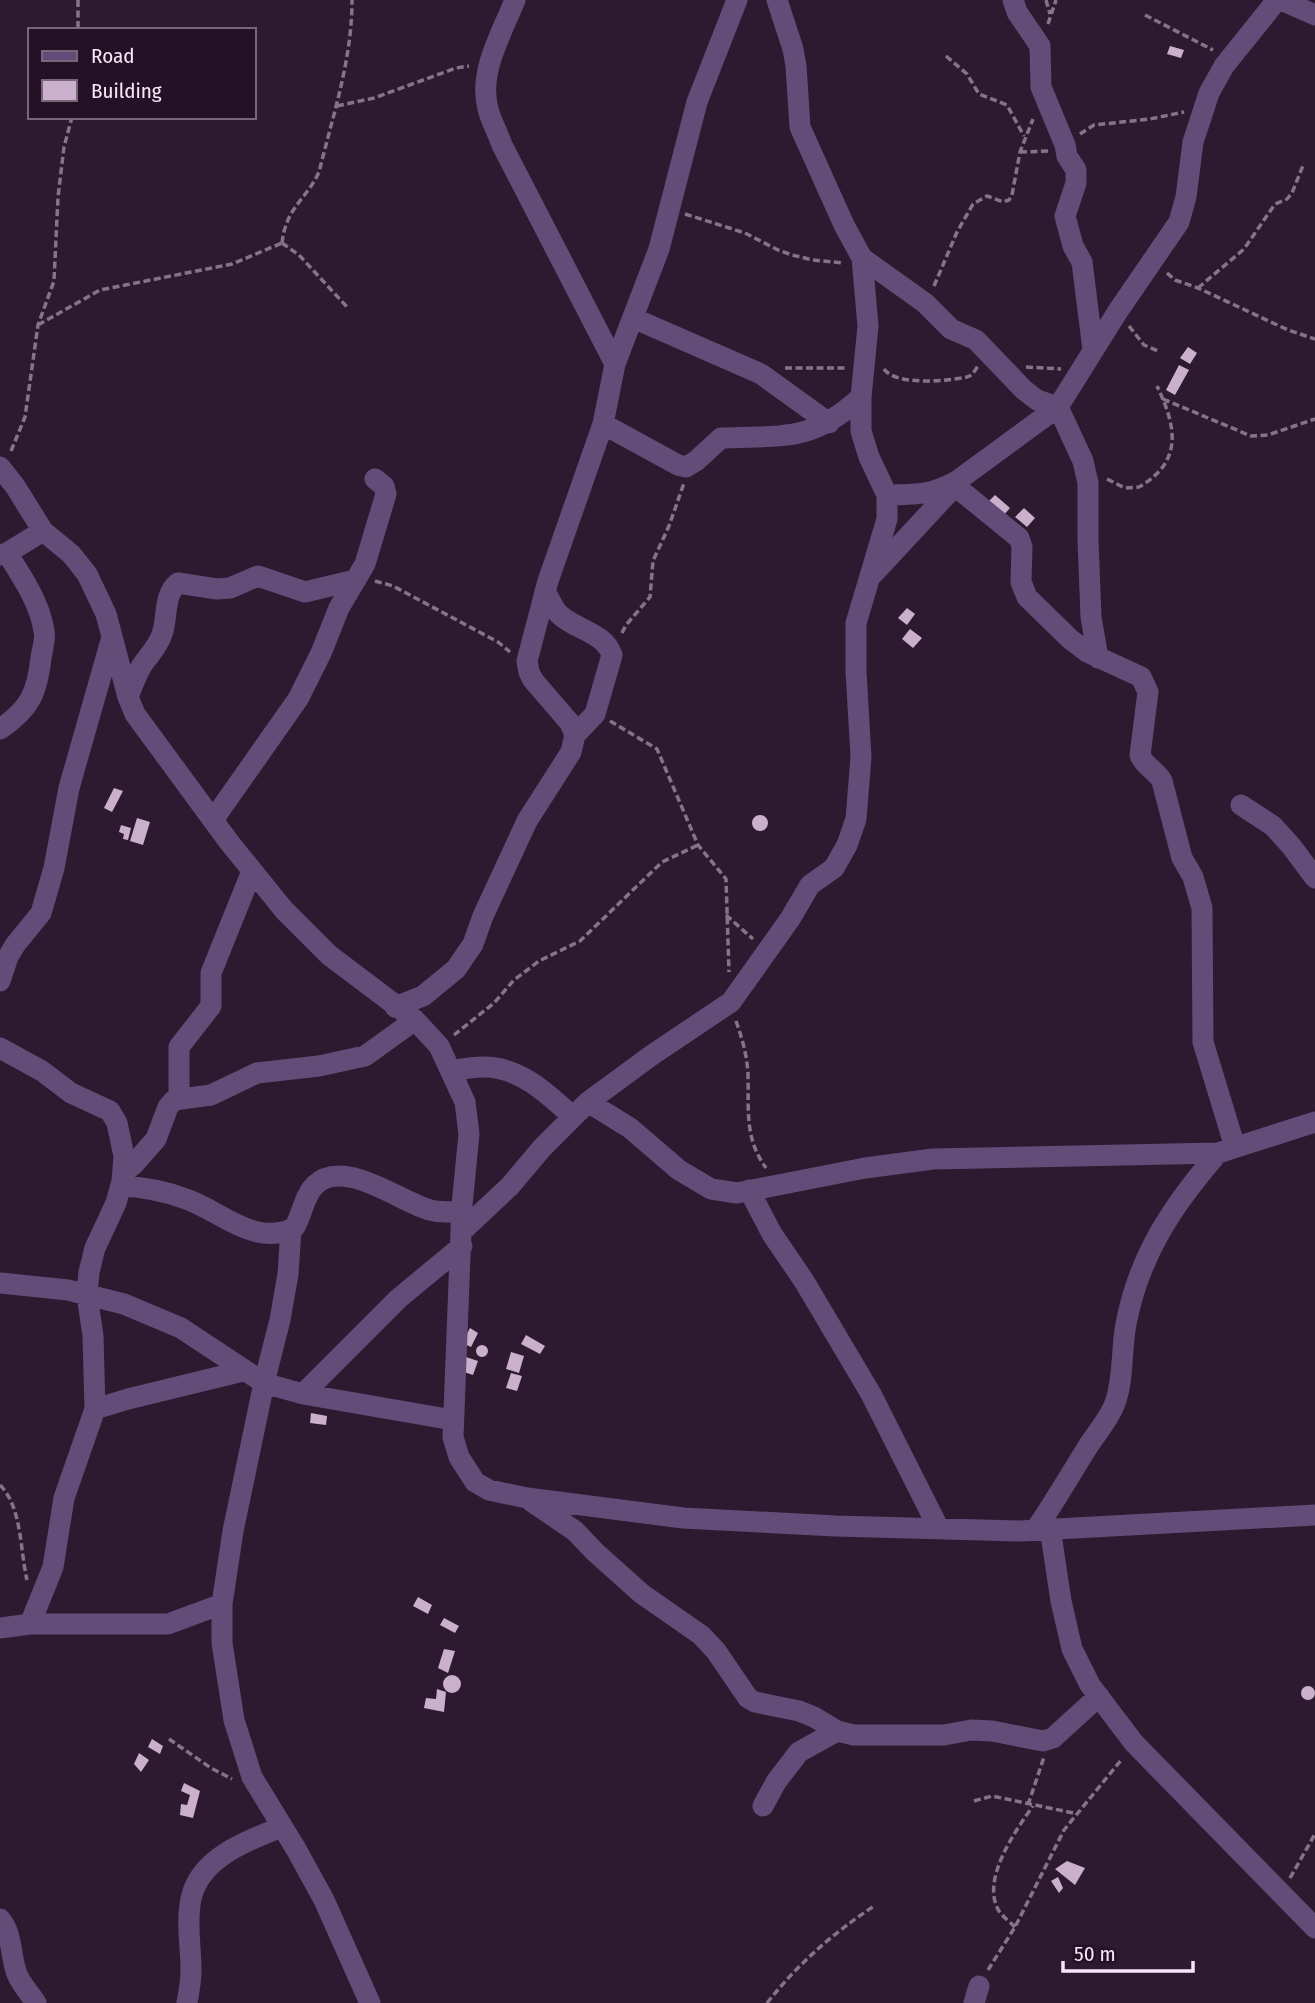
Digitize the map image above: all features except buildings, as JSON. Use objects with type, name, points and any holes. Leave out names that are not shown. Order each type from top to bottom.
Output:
[{"type":"street","points":[[515,0],[489,66],[485,88],[488,109],[502,145],[615,364]]},
{"type":"street","points":[[575,735],[570,723],[533,680],[527,667],[545,591],[603,424],[615,364],[659,249],[697,102],[737,0]]},
{"type":"street","points":[[303,1394],[398,1299],[462,1229],[510,1186],[542,1148],[581,1110],[652,1055],[731,1002],[767,953],[810,885],[834,867],[848,845],[856,819],[861,757],[856,623],[887,519],[887,495],[869,457],[861,431],[863,367],[868,326],[862,261],[800,127],[793,49],[777,0]]},
{"type":"street","points":[[1013,0],[1017,12],[1040,46],[1041,87],[1067,156],[1076,170],[1076,183],[1065,216],[1073,246],[1082,262],[1093,350]]},
{"type":"street","points":[[867,580],[956,484],[1058,407],[1183,213],[1193,142],[1203,108],[1229,61],[1279,0],[1315,15]]},
{"type":"street","points":[[862,261],[925,303],[951,329],[976,340],[1037,400],[1058,407],[1083,461],[1088,483],[1087,540],[1091,617],[1098,658]]},
{"type":"street","points":[[633,318],[761,374],[829,423]]},
{"type":"street","points":[[603,424],[686,467],[721,438],[792,435],[810,431],[829,423],[861,397]]},
{"type":"street","points":[[1,468],[43,531],[79,562],[106,614],[135,714],[213,820],[307,934],[329,955],[415,1020],[439,1046],[451,1070],[465,1102],[469,1133],[453,1437],[459,1457],[475,1482],[489,1490],[527,1498],[683,1518],[836,1526],[1043,1529],[1315,1515]]},
{"type":"street","points":[[213,820],[298,699],[339,608],[365,564],[386,494],[384,486],[374,479]]},
{"type":"street","points":[[887,495],[932,493],[956,484]]},
{"type":"street","points":[[956,484],[1019,538],[1022,547],[1021,582],[1024,593],[1036,608],[1070,639],[1098,658],[1136,674],[1147,686],[1140,755],[1161,781],[1182,858],[1200,894],[1203,1042],[1226,1150]]},
{"type":"street","points":[[0,729],[30,703],[38,679],[45,632],[30,590],[4,554],[43,531]]},
{"type":"street","points":[[128,697],[141,667],[159,643],[169,597],[178,583],[217,589],[230,588],[258,576],[305,592],[355,580]]},
{"type":"street","points":[[395,1007],[423,996],[456,969],[473,944],[527,821],[571,752],[575,735],[595,714],[612,654],[599,637],[560,615],[545,591]]},
{"type":"street","points":[[0,981],[8,957],[10,937],[41,913],[54,868],[69,788],[113,636]]},
{"type":"street","points":[[1241,805],[1273,826],[1315,878]]},
{"type":"street","points":[[179,1099],[179,1047],[211,1006],[211,973],[252,870]]},
{"type":"street","points":[[122,1180],[156,1139],[168,1107],[179,1099],[211,1095],[257,1073],[319,1066],[365,1056],[415,1020]]},
{"type":"street","points":[[0,1048],[42,1071],[71,1093],[110,1111],[117,1123],[124,1156],[116,1203],[95,1248],[89,1272],[87,1295],[93,1336],[95,1409],[64,1498],[53,1567],[33,1616]]},
{"type":"street","points":[[451,1070],[484,1067],[504,1069],[522,1076],[549,1095],[630,1128],[679,1170],[710,1189],[737,1193],[864,1168],[933,1159],[1226,1150],[1315,1122]]},
{"type":"street","points":[[1226,1150],[1179,1202],[1142,1265],[1128,1311],[1116,1401],[1043,1529],[1072,1649],[1090,1685],[1134,1743],[1315,1928]]},
{"type":"street","points":[[122,1180],[186,1199],[237,1226],[275,1233],[291,1229],[297,1223],[307,1194],[318,1182],[338,1175],[385,1189],[429,1210],[443,1212],[462,1229]]},
{"type":"street","points":[[748,1190],[772,1234],[804,1281],[871,1394],[939,1528]]},
{"type":"street","points":[[291,1229],[285,1298],[233,1531],[222,1604],[222,1643],[234,1720],[251,1777],[324,1900],[370,2003]]},
{"type":"street","points":[[0,1283],[68,1290],[124,1304],[181,1328],[264,1383],[303,1394],[453,1420]]},
{"type":"street","points":[[95,1409],[243,1371]]},
{"type":"street","points":[[527,1498],[575,1531],[642,1594],[701,1635],[716,1650],[748,1698],[755,1702],[799,1711],[837,1731],[888,1737],[992,1731],[1027,1740],[1048,1740],[1099,1696]]},
{"type":"street","points":[[0,1628],[33,1616],[169,1624],[222,1604]]},
{"type":"street","points":[[763,1806],[776,1782],[799,1752],[837,1731]]},
{"type":"street","points":[[187,2003],[191,1974],[191,1897],[202,1875],[210,1864],[250,1839],[282,1827]]},
{"type":"street","points":[[0,1919],[12,1947],[17,1974],[36,2003]]},
{"type":"path","points":[[78,0],[78,28]]},
{"type":"path","points":[[282,243],[283,230],[289,217],[299,198],[314,183],[319,172],[337,106],[347,55],[352,0]]},
{"type":"path","points":[[1046,0],[1051,16]]},
{"type":"path","points":[[1145,15],[1199,42],[1229,61]]},
{"type":"path","points":[[946,55],[967,74],[979,94],[1006,105],[1025,137]]},
{"type":"path","points":[[337,106],[374,98],[456,68],[489,66]]},
{"type":"path","points":[[925,303],[957,232],[973,204],[987,196],[1003,202],[1009,200],[1012,195],[1020,152],[1033,119],[1041,87]]},
{"type":"path","points":[[1020,152],[1056,150],[1094,125],[1150,119],[1203,108]]},
{"type":"path","points":[[1,468],[25,417],[38,325],[54,281],[58,197],[64,147],[71,119]]},
{"type":"path","points":[[1198,288],[1244,249],[1275,204],[1287,199],[1304,163]]},
{"type":"path","points":[[669,209],[744,233],[792,255],[813,260],[862,261]]},
{"type":"path","points":[[282,243],[299,255],[348,308]]},
{"type":"path","points":[[38,325],[100,290],[232,264],[282,243]]},
{"type":"path","points":[[1153,259],[1175,279],[1190,287],[1198,288],[1315,340]]},
{"type":"path","points":[[1118,311],[1144,345],[1158,351]]},
{"type":"path","points":[[867,338],[887,374],[901,380],[961,378],[972,375],[982,363],[1080,371]]},
{"type":"path","points":[[761,374],[775,369],[863,367]]},
{"type":"path","points":[[1083,461],[1109,482],[1125,488],[1139,488],[1162,466],[1172,450],[1173,434],[1157,386]]},
{"type":"path","points":[[1163,399],[1251,436],[1268,435],[1315,419]]},
{"type":"path","points":[[612,654],[626,625],[650,597],[653,561],[678,504],[686,467]]},
{"type":"path","points":[[355,580],[365,578],[393,586],[498,642],[527,667]]},
{"type":"path","points":[[595,714],[657,748],[698,845],[726,878],[731,1002],[746,1055],[748,1132],[764,1166],[782,1184]]},
{"type":"path","points":[[439,1046],[494,1003],[503,990],[523,974],[558,951],[580,941],[662,862],[698,845]]},
{"type":"path","points":[[726,915],[767,953]]},
{"type":"path","points":[[0,1485],[16,1513],[33,1616]]},
{"type":"path","points":[[169,1739],[211,1768],[260,1793]]},
{"type":"path","points":[[1015,1927],[999,1910],[994,1884],[1010,1839],[1030,1805],[1048,1740]]},
{"type":"path","points":[[976,1995],[1015,1927],[1064,1830],[1134,1743]]},
{"type":"path","points":[[974,1801],[992,1796],[1078,1814]]},
{"type":"path","points":[[1281,1892],[1315,1834]]},
{"type":"path","points":[[767,2003],[803,1960],[830,1936],[874,1906]]}]
